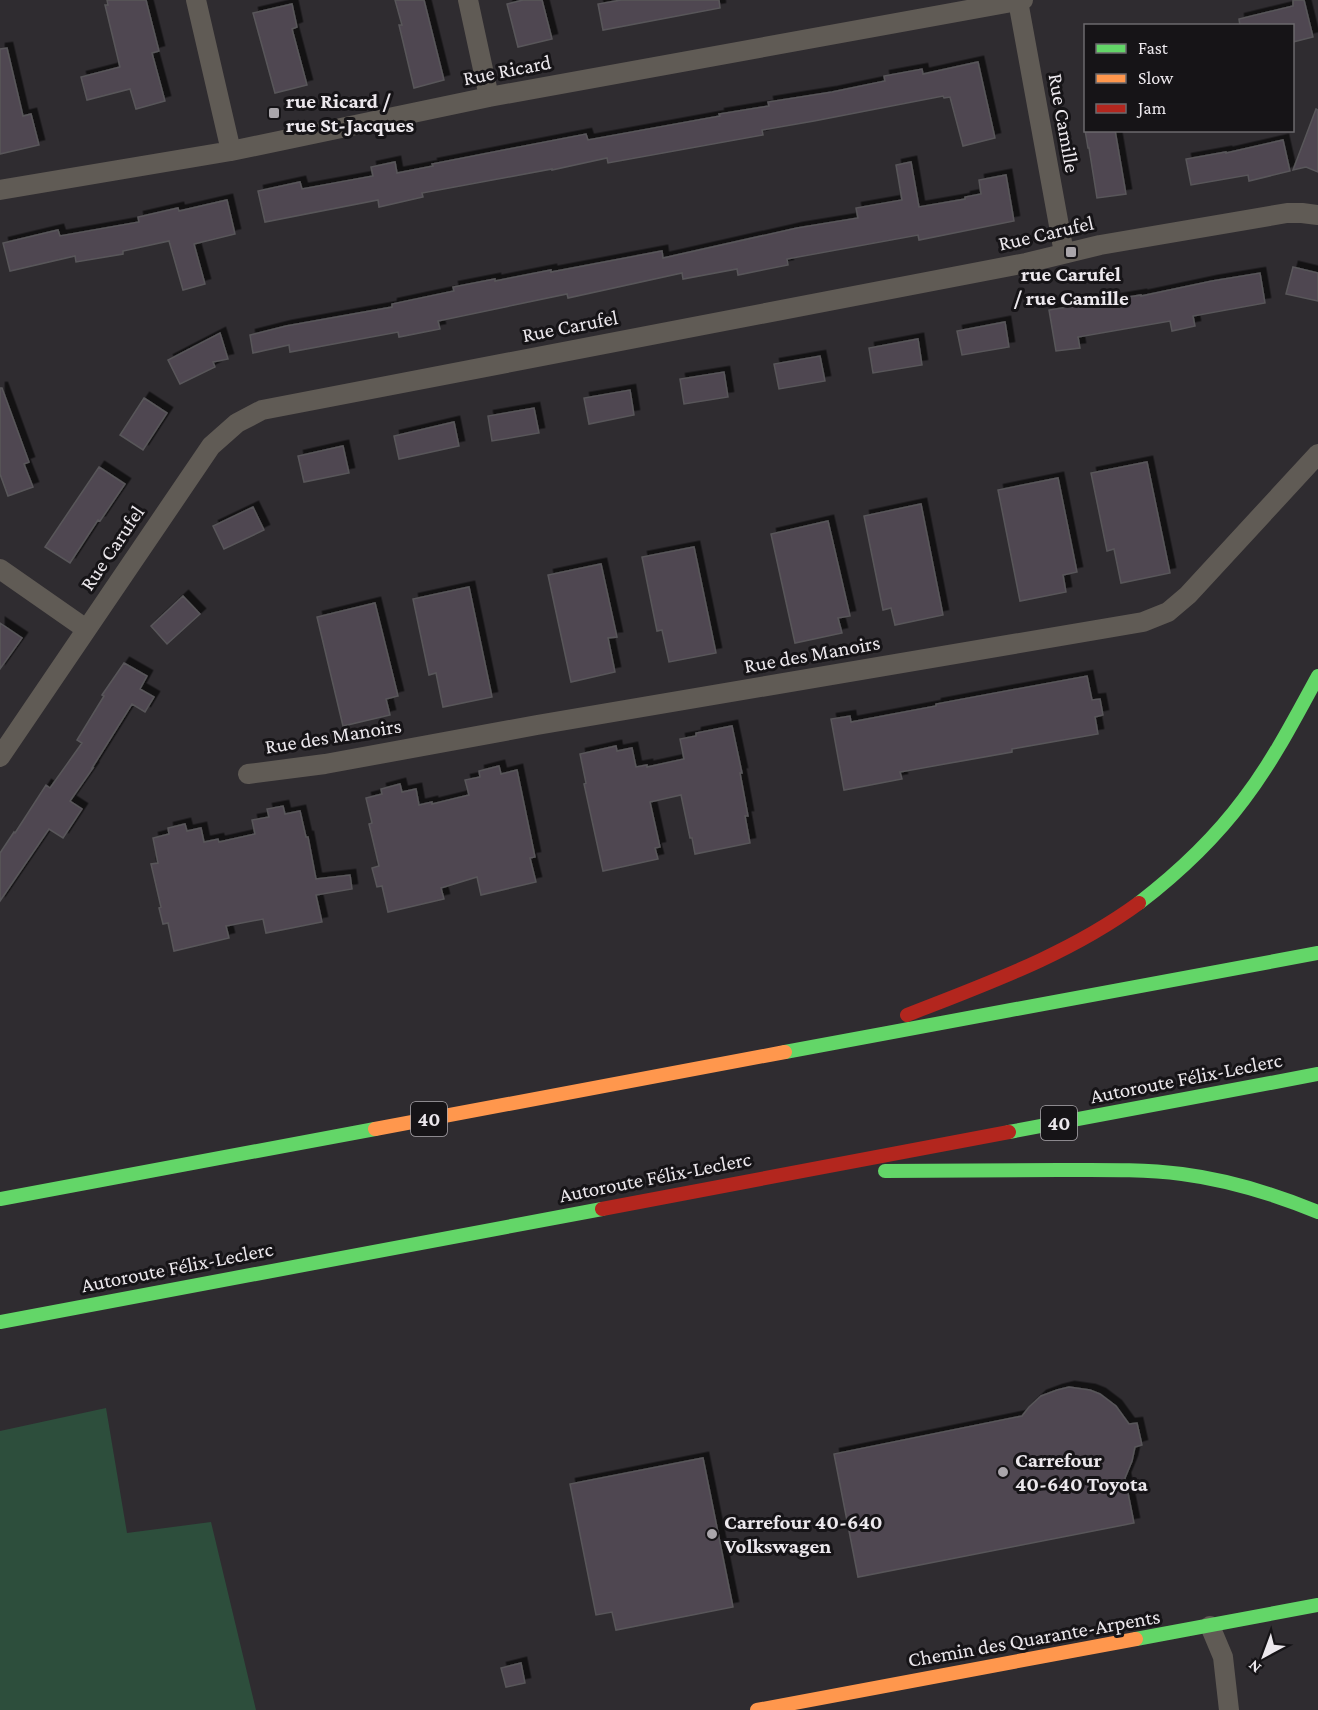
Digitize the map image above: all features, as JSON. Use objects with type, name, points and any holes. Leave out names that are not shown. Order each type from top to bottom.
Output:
[{"type":"main road","points":[[842,1042],[1053,956],[1106,926],[1164,883],[1198,852],[1250,791],[1278,748],[1318,676]]},
{"type":"main road","name":"40","points":[[0,1197],[16,1196],[1318,953]]},
{"type":"main road","name":"Autoroute Félix-Leclerc","points":[[0,1322],[1318,1074]]},
{"type":"main road","points":[[800,1172],[1100,1170],[1166,1172],[1247,1187],[1318,1212]]},
{"type":"main road","points":[[0,1334],[101,1303]]},
{"type":"main road","name":"Chemin des Quarante-Arpents","points":[[757,1710],[1318,1605]]},
{"type":"street","points":[[196,0],[231,151]]},
{"type":"street","points":[[468,0],[489,97]]},
{"type":"street","name":"Rue Ricard","points":[[0,190],[231,151],[489,97],[1020,1]]},
{"type":"street","name":"Rue Camille","points":[[1020,1],[1064,253]]},
{"type":"street","name":"Rue Carufel","points":[[0,757],[211,446],[237,423],[262,410],[1026,263],[1100,245],[1287,213],[1318,215]]},
{"type":"street","name":"Rue des Manoirs","points":[[248,774],[325,764],[537,724],[1143,622],[1168,612],[1188,595],[1318,454]]},
{"type":"street","points":[[0,569],[86,628]]},
{"type":"street","points":[[1210,1626],[1223,1657],[1229,1710]]},
{"type":"green space","points":[[106,1408],[127,1533],[211,1522],[256,1710],[0,1710],[0,1431]]},
{"type":"building","points":[[107,0],[146,0],[159,51],[152,53],[165,101],[136,109],[130,89],[87,100],[81,77],[120,67],[105,5],[108,5]]},
{"type":"building","points":[[395,0],[424,0],[444,80],[414,88]]},
{"type":"building","points":[[523,0],[542,0],[552,39],[518,47],[507,4]]},
{"type":"building","points":[[621,0],[719,0],[720,8],[603,30],[598,4]]},
{"type":"building","points":[[1293,0],[1304,0],[1313,37],[1294,42],[1294,24],[1240,24],[1239,19],[1293,6]]},
{"type":"building","points":[[292,4],[297,27],[292,29],[307,85],[275,93],[253,13]]},
{"type":"building","points":[[7,48],[23,116],[31,114],[39,145],[0,154],[0,49]]},
{"type":"building","points":[[978,62],[995,138],[963,146],[950,97],[944,98],[943,96],[762,130],[763,135],[608,163],[607,158],[422,193],[423,197],[379,207],[378,200],[265,222],[258,191],[300,182],[302,189],[373,176],[371,167],[395,162],[397,173],[586,134],[588,140],[769,106],[768,102],[885,81],[884,76],[922,69],[923,74]]},
{"type":"building","points":[[1316,109],[1318,110],[1318,172],[1306,167],[1293,170]]},
{"type":"building","points":[[1085,132],[1115,132],[1126,194],[1097,198]]},
{"type":"building","points":[[1283,140],[1290,171],[1249,181],[1248,175],[1191,185],[1186,159],[1226,153]]},
{"type":"building","points":[[911,162],[919,207],[981,194],[979,180],[1006,175],[1014,221],[919,240],[918,235],[787,259],[788,265],[738,275],[737,269],[683,279],[682,273],[568,298],[567,294],[438,321],[440,329],[399,337],[398,332],[290,352],[289,345],[253,353],[250,335],[286,326],[392,307],[392,304],[454,291],[453,287],[551,270],[551,272],[662,251],[663,258],[797,228],[858,218],[856,208],[902,200],[896,165]]},
{"type":"building","points":[[227,200],[235,234],[194,244],[205,284],[183,290],[169,241],[123,251],[123,254],[76,262],[75,256],[10,271],[3,243],[58,230],[60,236],[139,222],[138,217]]},
{"type":"building","points":[[1293,267],[1318,273],[1318,301],[1286,294]]},
{"type":"building","points":[[1260,273],[1265,303],[1193,316],[1195,326],[1172,331],[1170,321],[1078,337],[1080,348],[1056,351],[1049,310],[1141,296]]},
{"type":"building","points":[[1005,322],[1009,347],[962,355],[957,331]]},
{"type":"building","points":[[220,333],[228,359],[213,362],[215,367],[180,384],[168,360]]},
{"type":"building","points":[[918,339],[922,365],[873,373],[869,348]]},
{"type":"building","points":[[820,356],[825,381],[779,389],[774,364]]},
{"type":"building","points":[[724,372],[728,397],[684,404],[680,379]]},
{"type":"building","points":[[0,388],[2,388],[29,462],[24,464],[33,487],[8,496],[0,474]]},
{"type":"building","points":[[630,390],[634,415],[589,424],[584,398]]},
{"type":"building","points":[[144,398],[167,413],[143,450],[120,435]]},
{"type":"building","points":[[534,408],[539,433],[492,441],[488,416]]},
{"type":"building","points":[[454,422],[459,446],[399,459],[394,436]]},
{"type":"building","points":[[343,446],[349,473],[304,482],[298,456]]},
{"type":"building","points":[[1147,462],[1170,573],[1121,583],[1114,549],[1107,551],[1091,473]]},
{"type":"building","points":[[99,467],[125,484],[70,563],[45,547]]},
{"type":"building","points":[[1058,478],[1077,572],[1063,575],[1066,592],[1020,601],[998,490]]},
{"type":"building","points":[[921,504],[943,615],[895,625],[891,608],[883,610],[864,516]]},
{"type":"building","points":[[253,507],[264,530],[224,549],[213,526]]},
{"type":"building","points":[[828,521],[850,616],[838,618],[842,633],[795,643],[771,534]]},
{"type":"building","points":[[694,547],[716,653],[669,662],[662,630],[657,631],[642,557]]},
{"type":"building","points":[[601,564],[617,637],[608,638],[615,672],[571,682],[548,575]]},
{"type":"building","points":[[469,587],[492,697],[443,707],[436,673],[429,675],[413,599]]},
{"type":"building","points":[[183,596],[200,614],[167,644],[151,626]]},
{"type":"building","points":[[375,603],[398,696],[386,699],[390,715],[343,726],[317,617]]},
{"type":"building","points":[[0,623],[22,638],[0,669]]},
{"type":"building","points":[[124,663],[147,676],[140,689],[154,697],[145,712],[132,704],[70,801],[82,809],[63,838],[49,829],[0,901],[0,853],[46,785],[50,788],[82,743],[77,740],[104,696],[102,695]]},
{"type":"building","points":[[1087,676],[1092,700],[1100,699],[1103,715],[1095,717],[1098,734],[900,772],[902,779],[844,790],[831,719],[850,716],[851,722]]},
{"type":"building","points":[[732,726],[742,773],[740,773],[748,816],[745,816],[750,843],[695,854],[681,795],[650,802],[660,847],[655,848],[658,859],[603,871],[584,784],[586,783],[580,754],[616,746],[617,751],[632,748],[636,767],[647,765],[647,767],[684,759],[680,739],[696,736],[696,733]]},
{"type":"building","points":[[499,766],[501,774],[517,770],[535,857],[530,858],[536,882],[481,895],[477,877],[441,888],[444,899],[388,912],[382,886],[377,887],[372,868],[379,866],[369,824],[372,823],[366,798],[382,794],[381,789],[400,784],[402,792],[416,789],[419,805],[432,802],[432,804],[469,795],[465,780],[480,777],[479,771]]},
{"type":"building","points":[[283,806],[285,814],[300,811],[306,837],[308,837],[316,879],[350,875],[352,889],[316,895],[322,922],[266,933],[263,919],[226,926],[229,938],[174,951],[168,923],[163,924],[159,908],[161,907],[151,864],[158,863],[153,838],[169,834],[168,828],[185,824],[187,831],[201,828],[204,842],[218,839],[219,842],[255,834],[252,820],[269,817],[267,809]]},
{"type":"building","points":[[1069,1387],[1100,1394],[1116,1406],[1129,1424],[1137,1423],[1142,1445],[1135,1447],[1125,1478],[1134,1523],[858,1577],[834,1454],[1022,1416],[1041,1396]]},
{"type":"building","points":[[703,1458],[733,1607],[616,1630],[612,1612],[596,1615],[570,1484]]},
{"type":"building","points":[[521,1663],[525,1683],[506,1687],[501,1668]]},
{"type":"traffic: fast","points":[[1139,903],[1168,880],[1233,813],[1255,785],[1318,676]]},
{"type":"traffic: fast","points":[[785,1052],[1318,953]]},
{"type":"traffic: fast","points":[[1009,1132],[1318,1074]]},
{"type":"traffic: fast","points":[[0,1199],[375,1129]]},
{"type":"traffic: fast","points":[[885,1171],[1167,1172],[1234,1184],[1285,1199],[1318,1212]]},
{"type":"traffic: fast","points":[[0,1322],[602,1209]]},
{"type":"traffic: fast","points":[[1136,1639],[1318,1605]]},
{"type":"traffic: slow","points":[[375,1129],[785,1052]]},
{"type":"traffic: slow","points":[[757,1710],[1136,1639]]},
{"type":"traffic: jam","points":[[907,1015],[1056,953],[1139,903]]},
{"type":"traffic: jam","points":[[602,1209],[1009,1132]]},
{"type":"place","name":"rue Ricard / rue St-Jacques","points":[[274,113]]},
{"type":"place","name":"rue Carufel / rue Camille","points":[[1071,252]]},
{"type":"place","name":"Carrefour 40-640 Toyota","points":[[1003,1472]]},
{"type":"place","name":"Carrefour 40-640 Volkswagen","points":[[712,1534]]}]
